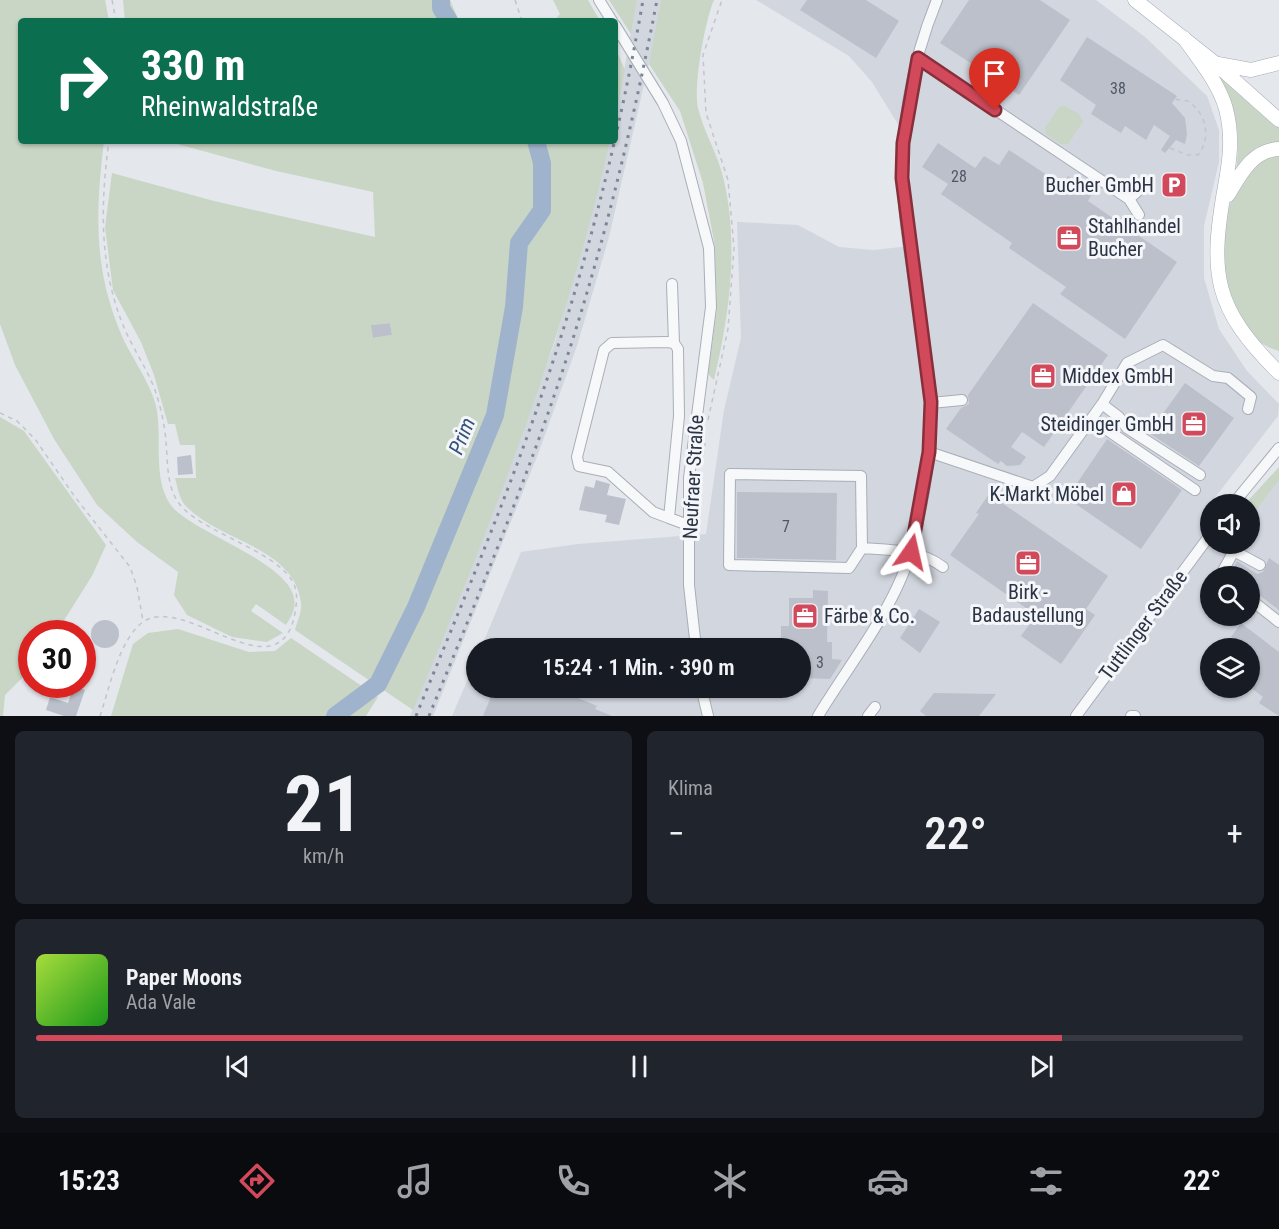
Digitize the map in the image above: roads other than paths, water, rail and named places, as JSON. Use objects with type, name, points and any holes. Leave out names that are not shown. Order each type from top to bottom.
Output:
[{"type":"main road","points":[[1136,0],[1216,64],[1279,120]]},
{"type":"main road","points":[[1184,38],[1216,85],[1226,106],[1231,151],[1217,251],[1221,288],[1237,327],[1279,373]]},
{"type":"main road","points":[[1216,64],[1251,70],[1279,63]]},
{"type":"main road","points":[[1223,205],[1250,162],[1267,151],[1279,149]]},
{"type":"main road","points":[[1259,350],[1279,359]]},
{"type":"street","points":[[599,0],[610,18]]},
{"type":"street","points":[[818,716],[888,603],[911,552],[929,452],[931,402],[902,178],[903,143],[918,58],[937,0]]},
{"type":"street","name":"Neufraer Straße","points":[[618,31],[663,103],[681,141],[710,248],[711,307],[693,430],[688,525],[689,585],[695,638]]},
{"type":"street","points":[[918,58],[1129,199],[1139,215]]},
{"type":"street","points":[[1129,199],[1149,181]]},
{"type":"street","points":[[669,518],[679,416],[678,349],[674,343],[672,284]]},
{"type":"street","points":[[674,343],[612,343],[607,346],[577,457],[579,466],[608,472],[653,512],[688,525]]},
{"type":"street","points":[[929,452],[1034,487],[1050,476],[1127,363],[1163,345],[1213,376],[1228,378],[1240,385],[1251,397],[1248,409]]},
{"type":"street","points":[[931,402],[962,400]]},
{"type":"street","points":[[1101,404],[1119,417],[1127,428],[1200,475]]},
{"type":"street","points":[[1091,419],[1195,490]]},
{"type":"street","points":[[1241,494],[1279,448]]},
{"type":"street","points":[[730,474],[861,476],[862,548],[849,568],[729,565],[730,474]]},
{"type":"street","points":[[862,548],[911,552],[930,557],[943,567]]},
{"type":"street","name":"Tuttlinger Straße","points":[[1076,716],[1200,549]]},
{"type":"street","points":[[1226,566],[1234,551],[1260,564]]},
{"type":"street","points":[[1260,607],[1279,622]]},
{"type":"street","points":[[704,698],[708,716]]},
{"type":"waterway","name":"Prim","points":[[441,0],[441,8],[447,18]]},
{"type":"waterway","name":"Prim","points":[[335,716],[378,684],[416,607],[495,415],[514,307],[519,243],[542,210],[542,163],[537,144]]},
{"type":"railway","points":[[618,126],[643,0]]},
{"type":"railway","points":[[429,716],[509,519],[539,439],[585,301],[636,101],[657,0]]},
{"type":"railway","points":[[416,716],[529,432],[574,295],[614,144]]},
{"type":"place","name":"Bucher GmbH","points":[[1174,185]]},
{"type":"place","name":"Stahlhandel Bucher","points":[[1069,238]]},
{"type":"place","name":"Middex GmbH","points":[[1043,376]]},
{"type":"place","name":"Steidinger GmbH","points":[[1194,424]]},
{"type":"place","name":"K-Markt Möbel","points":[[1124,494]]},
{"type":"place","name":"Birk - Badaustellung","points":[[1028,563]]},
{"type":"place","name":"Färbe & Co.","points":[[805,616]]}]
